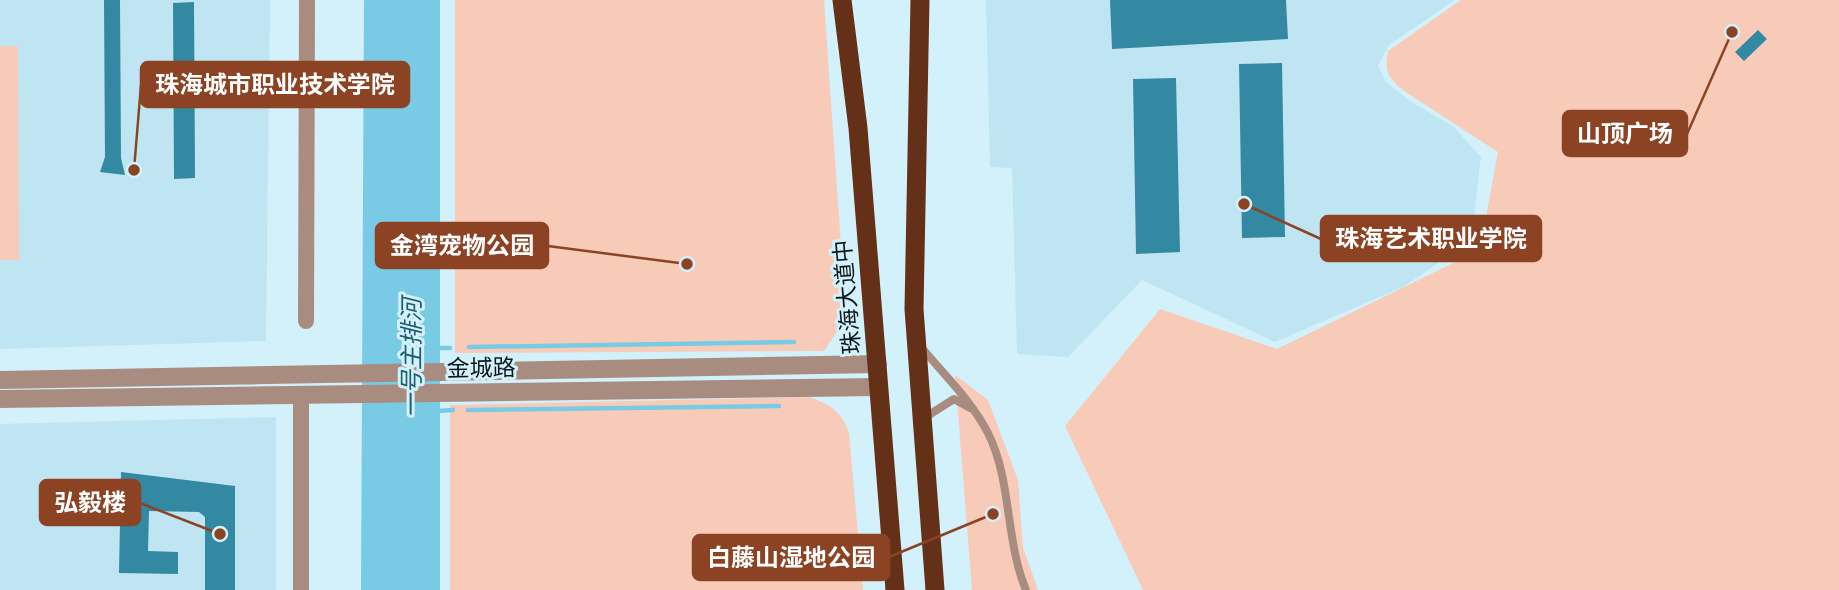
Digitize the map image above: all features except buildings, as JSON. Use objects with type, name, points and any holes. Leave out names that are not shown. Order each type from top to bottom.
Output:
[{"type":"highway","name":"珠海大道中","points":[[842,0],[858,128],[895,590]]},
{"type":"highway","points":[[920,0],[915,339],[935,590]]},
{"type":"street","points":[[306,321],[307,0]]},
{"type":"street","name":"金城路","points":[[0,380],[877,364]]},
{"type":"street","points":[[301,590],[310,395],[319,375]]},
{"type":"street","name":"金城路","points":[[0,399],[878,387]]},
{"type":"lane","points":[[915,339],[975,412],[988,434],[998,462],[1012,550],[1026,590]]},
{"type":"lane","points":[[920,420],[954,400],[975,412]]},
{"type":"shaded area","points":[[0,0],[270,0],[266,341],[0,349]]},
{"type":"shaded area","points":[[455,0],[824,0],[846,318],[824,351],[455,353]]},
{"type":"shaded area","points":[[986,0],[1455,0],[1389,45],[1378,65],[1385,81],[1411,102],[1453,126],[1481,157],[1471,241],[1403,287],[1275,342],[1142,280],[1068,357],[1017,354],[1012,168],[990,167]]},
{"type":"shaded area","points":[[1461,0],[1839,0],[1839,590],[1143,590],[1065,426],[1160,309],[1277,349],[1480,250],[1498,152],[1404,91],[1394,82],[1387,69],[1388,51]]},
{"type":"shaded area","points":[[0,46],[18,46],[19,260],[0,260]]},
{"type":"shaded area","points":[[955,375],[988,400],[1018,480],[1023,547],[1038,590],[972,590]]},
{"type":"shaded area","points":[[810,397],[834,410],[843,419],[849,433],[863,590],[450,590],[450,405]]},
{"type":"shaded area","points":[[276,417],[276,590],[0,590],[0,424]]},
{"type":"water","name":"一号主排河","points":[[364,0],[440,0],[440,590],[361,590]]},
{"type":"waterway","points":[[469,347],[794,342]]},
{"type":"waterway","name":"一号主排河","points":[[437,348],[450,348]]},
{"type":"waterway","points":[[468,410],[779,406]]},
{"type":"waterway","name":"一号主排河","points":[[437,411],[453,410]]},
{"type":"place","name":"山顶广场","points":[[1732,32]]},
{"type":"place","name":"珠海城市职业技术学院","points":[[134,170]]},
{"type":"place","name":"珠海艺术职业学院","points":[[1244,204]]},
{"type":"place","name":"金湾宠物公园","points":[[687,264]]},
{"type":"place","name":"白藤山湿地公园","points":[[993,514]]},
{"type":"place","name":"弘毅楼","points":[[220,534]]}]
